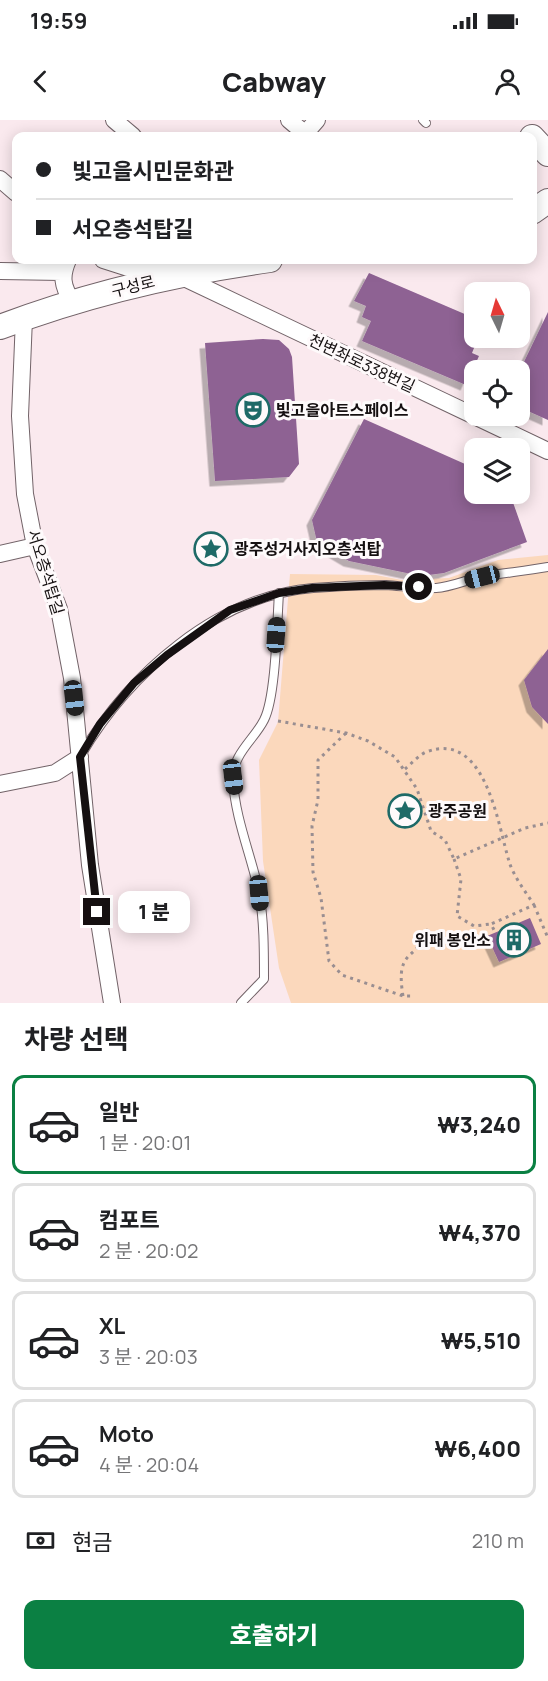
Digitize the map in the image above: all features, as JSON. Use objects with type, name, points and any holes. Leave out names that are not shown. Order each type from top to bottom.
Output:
[{"type":"street","points":[[114,120],[128,132]]},
{"type":"street","points":[[289,120],[301,132]]},
{"type":"street","points":[[518,120],[528,132]]},
{"type":"street","points":[[537,142],[548,154]]},
{"type":"street","points":[[0,179],[12,190]]},
{"type":"street","points":[[117,264],[128,267],[198,264]]},
{"type":"street","name":"구성로","points":[[0,327],[72,301],[218,264]]},
{"type":"street","points":[[0,271],[65,266],[63,289],[72,301]]},
{"type":"street","name":"천변좌로338번길","points":[[177,274],[548,451]]},
{"type":"street","name":"서오층석탑길","points":[[24,318],[21,451],[25,494],[36,546],[59,609],[72,678],[93,884],[112,1003]]},
{"type":"street","points":[[0,554],[36,546]]},
{"type":"street","points":[[0,784],[55,773],[80,757]]},
{"type":"lane","points":[[80,757],[107,715],[147,670],[230,610],[279,593],[312,588],[384,585],[437,588],[482,577],[548,567]]},
{"type":"lane","points":[[241,1003],[264,979],[264,950],[259,893],[237,806],[233,777],[243,747],[265,720],[273,677],[279,593]]},
{"type":"path","points":[[265,720],[314,726],[345,734],[384,749],[405,769],[417,789],[431,831],[445,840],[454,859],[461,879],[457,916],[474,926],[491,924],[534,905]]},
{"type":"path","points":[[345,734],[318,760],[318,801],[312,826],[313,872],[321,898],[329,961],[342,975],[403,996],[411,996]]},
{"type":"path","points":[[405,769],[425,752],[441,749],[456,751],[475,764],[488,788],[505,837],[509,863],[534,905],[548,938]]},
{"type":"path","points":[[454,859],[525,828],[548,823]]},
{"type":"path","points":[[491,924],[495,933]]},
{"type":"path","points":[[403,996],[400,976],[403,961],[422,941],[428,929]]},
{"type":"shaded area","name":"광주공원","points":[[548,555],[548,1003],[291,1003],[279,968],[263,861],[259,760],[278,722],[290,574],[376,575],[402,580],[449,578],[498,560]]},
{"type":"building","points":[[369,273],[464,314],[464,348],[474,348],[472,353],[479,356],[477,360],[464,360],[464,384],[362,341],[371,321],[362,317],[366,306],[354,301]]},
{"type":"building","points":[[548,312],[548,420],[530,412],[530,360],[525,360]]},
{"type":"building","name":"빛고을아트스페이스","points":[[279,340],[289,349],[292,357],[299,464],[289,477],[215,481],[205,343]]},
{"type":"building","points":[[364,419],[464,464],[464,504],[514,504],[527,542],[444,573],[421,576],[349,561],[317,542],[312,520]]},
{"type":"building","points":[[548,649],[548,724],[532,707],[524,680]]},
{"type":"building","name":"위패 봉안소","points":[[530,918],[541,944],[499,962],[487,936]]},
{"type":"place","name":"빛고을아트스페이스","points":[[253,410]]},
{"type":"place","name":"광주성거사지오층석탑","points":[[211,549]]},
{"type":"place","name":"광주공원","points":[[405,811]]},
{"type":"place","name":"위패 봉안소","points":[[514,940]]},
{"type":"route","points":[[97,912],[90,865],[80,757],[100,724],[134,683],[147,670],[230,610],[279,593],[312,588],[384,585],[419,587]]}]
